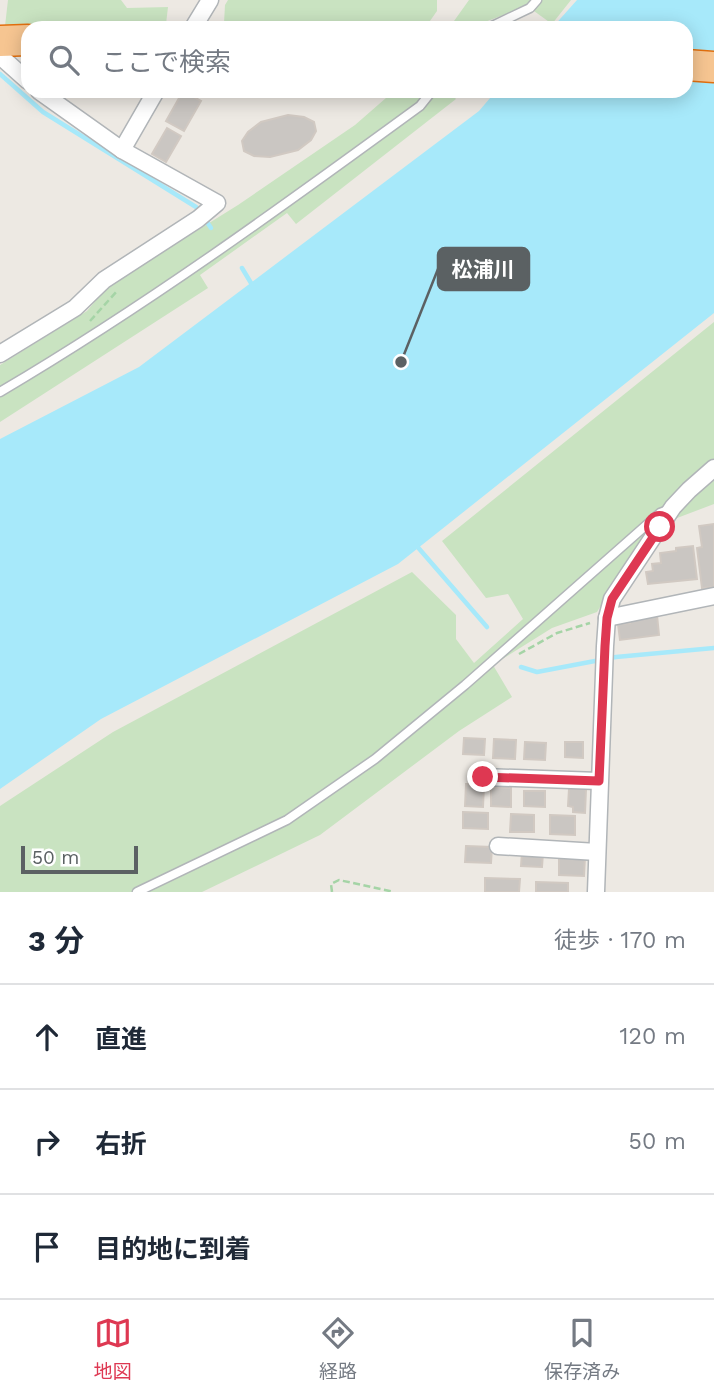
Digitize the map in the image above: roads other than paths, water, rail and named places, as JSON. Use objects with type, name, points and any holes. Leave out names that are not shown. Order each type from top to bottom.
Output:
[{"type":"highway","points":[[0,41],[21,40]]},
{"type":"highway","points":[[693,65],[714,66]]},
{"type":"street","points":[[198,21],[210,0]]},
{"type":"street","points":[[0,56],[21,75]]},
{"type":"street","points":[[0,354],[75,308],[104,280],[217,203],[122,150],[49,98]]},
{"type":"street","points":[[122,150],[152,98]]},
{"type":"street","points":[[596,892],[605,646],[607,618],[612,599],[673,507],[688,489],[714,468]]},
{"type":"street","points":[[607,618],[714,596]]},
{"type":"street","points":[[483,777],[599,781]]},
{"type":"street","points":[[498,846],[597,852]]},
{"type":"lane","points":[[503,21],[530,8],[537,0]]},
{"type":"lane","points":[[0,392],[66,353],[246,233],[420,106],[426,98]]},
{"type":"lane","points":[[137,892],[287,820],[375,759],[465,685],[660,513],[673,507]]},
{"type":"water","points":[[577,0],[714,0],[714,313],[398,564],[101,719],[0,789],[0,439],[139,367],[479,111],[490,98],[693,98],[693,21],[558,21]]},
{"type":"waterway","points":[[0,74],[21,93]]},
{"type":"waterway","points":[[27,98],[43,112],[200,212]]},
{"type":"waterway","points":[[205,219],[211,228]]},
{"type":"waterway","points":[[242,268],[254,288]]},
{"type":"waterway","points":[[415,544],[487,627]]},
{"type":"waterway","points":[[521,667],[537,672],[616,657],[714,648]]},
{"type":"place","name":"松浦川","points":[[401,362]]}]
